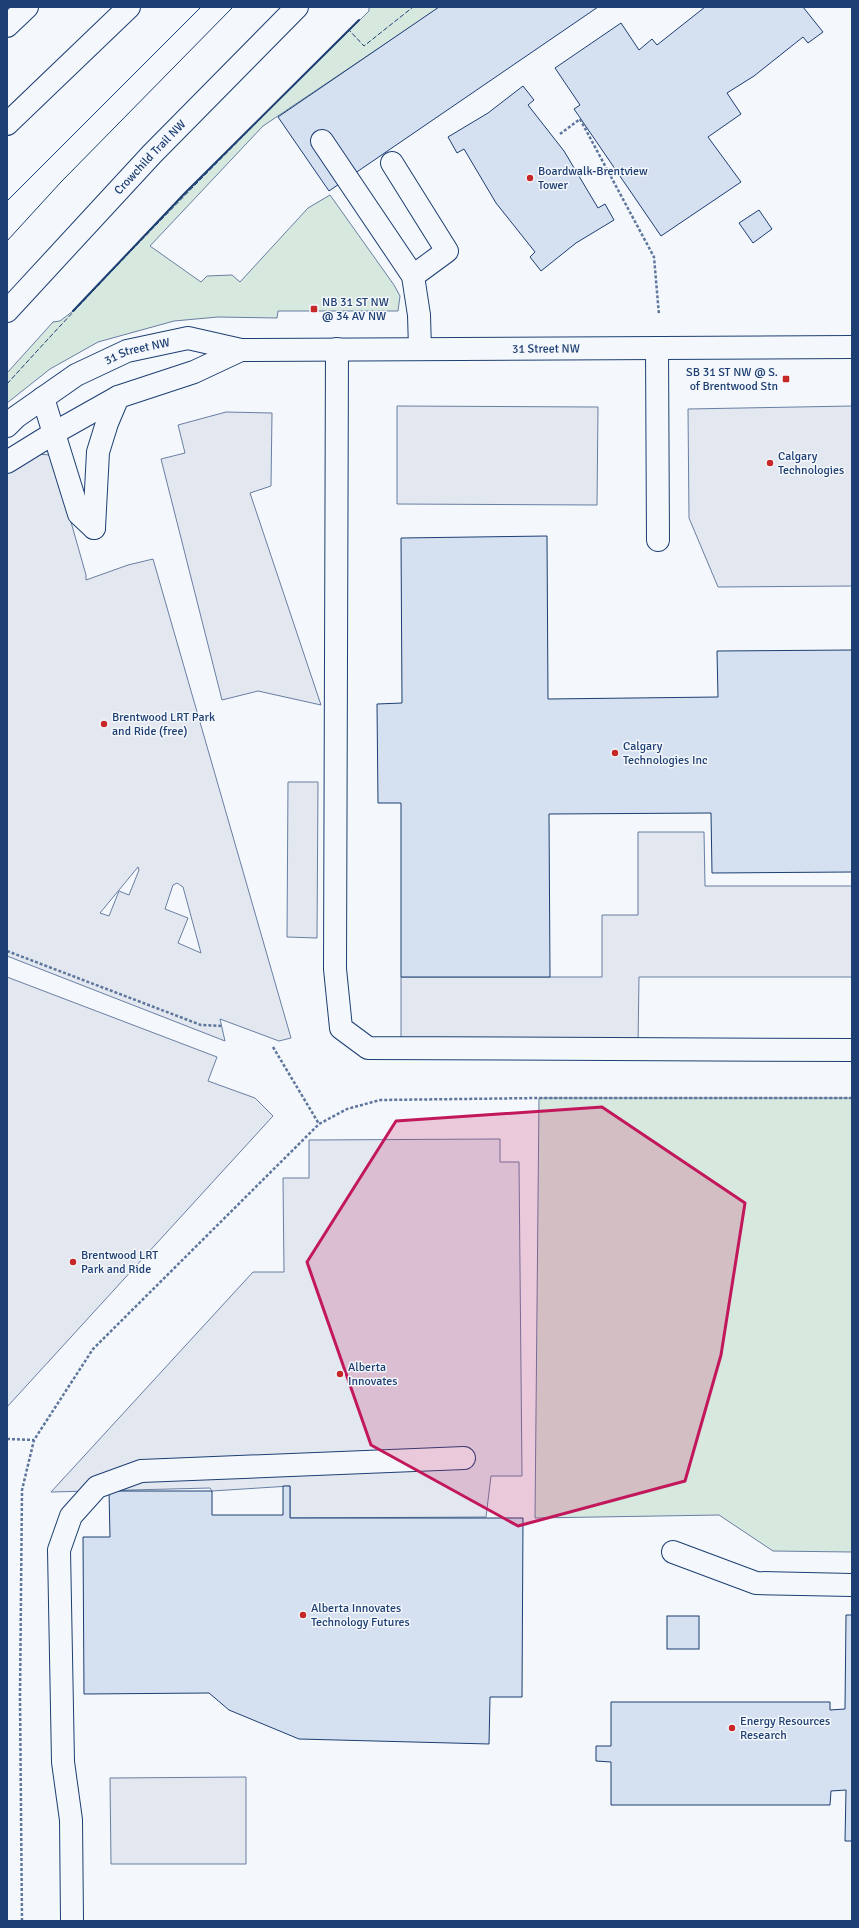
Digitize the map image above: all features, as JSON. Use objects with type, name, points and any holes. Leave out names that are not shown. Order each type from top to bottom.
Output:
[{"type":"main road","points":[[7,26],[27,7]]},
{"type":"main road","points":[[7,124],[129,7]]},
{"type":"main road","name":"Crowchild Trail NW","points":[[7,311],[152,154],[297,7]]},
{"type":"main road","points":[[322,141],[413,276],[419,315],[420,349]]},
{"type":"main road","points":[[392,163],[447,250],[413,276]]},
{"type":"main road","name":"31 Street NW","points":[[7,426],[76,375],[127,351],[188,338],[241,350],[852,347]]},
{"type":"main road","points":[[657,348],[658,540]]},
{"type":"main road","points":[[337,349],[335,969],[341,1028],[368,1048],[852,1050]]},
{"type":"main road","name":"31 Street NW","points":[[7,462],[54,433],[118,398],[194,372],[241,350]]},
{"type":"main road","points":[[43,398],[80,514],[94,528],[98,452],[107,423],[118,398]]},
{"type":"main road","points":[[72,1921],[72,1820],[63,1762],[59,1550],[72,1516],[97,1487],[141,1471],[464,1458]]},
{"type":"main road","points":[[673,1552],[756,1583],[852,1585]]},
{"type":"path","points":[[560,134],[580,119],[654,257],[659,315]]},
{"type":"path","points":[[7,951],[201,1024],[222,1026]]},
{"type":"path","points":[[273,1047],[319,1124]]},
{"type":"path","points":[[22,1921],[20,1697],[22,1490],[34,1440],[93,1349],[319,1124],[347,1109],[380,1100],[539,1098],[852,1098]]},
{"type":"path","points":[[7,1439],[34,1440]]},
{"type":"highlighted area","points":[[602,1107],[745,1203],[721,1355],[685,1481],[518,1526],[371,1445],[307,1262],[396,1121]]},
{"type":"shaded area","points":[[369,7],[440,7],[263,126],[150,246],[201,282],[207,276],[232,275],[240,282],[308,208],[330,195],[394,285],[400,296],[398,311],[278,311],[277,318],[218,317],[174,321],[98,342],[50,369],[7,403],[7,373],[53,322],[60,321],[73,311],[185,193],[369,11]]},
{"type":"shaded area","points":[[397,406],[598,407],[597,505],[397,504]]},
{"type":"shaded area","name":"Calgary Technologies","points":[[852,406],[852,586],[718,587],[689,518],[688,409]]},
{"type":"shaded area","points":[[226,412],[272,413],[271,486],[250,493],[321,705],[258,691],[222,700],[161,459],[185,453],[178,425]]},
{"type":"shaded area","name":"Brentwood LRT Park and Ride (free)","points":[[37,454],[51,455],[86,575],[86,580],[128,565],[153,559],[291,1038],[279,1041],[220,1019],[225,1041],[7,956],[7,474]],"holes":[[[138,867],[139,870],[129,895],[119,891],[109,916],[100,913]],[[177,883],[183,887],[201,953],[178,943],[188,918],[165,909],[173,885]]]},
{"type":"shaded area","points":[[288,782],[318,782],[317,938],[287,937]]},
{"type":"shaded area","points":[[638,832],[704,832],[705,886],[852,886],[852,977],[639,977],[638,1045],[401,1045],[401,977],[602,977],[602,915],[638,915]]},
{"type":"shaded area","name":"Brentwood LRT Park and Ride","points":[[7,977],[217,1057],[208,1081],[255,1098],[273,1116],[7,1407]]},
{"type":"shaded area","points":[[539,1098],[852,1098],[852,1552],[773,1551],[719,1515],[535,1518]]},
{"type":"shaded area","name":"Alberta Innovates","points":[[500,1139],[500,1162],[519,1162],[522,1476],[491,1476],[486,1517],[290,1518],[290,1486],[212,1491],[210,1488],[51,1492],[253,1272],[284,1272],[283,1178],[309,1178],[309,1140]]},
{"type":"shaded area","points":[[246,1777],[246,1864],[111,1864],[110,1778]]},
{"type":"building","points":[[439,7],[598,7],[329,191],[278,117]]},
{"type":"building","points":[[705,7],[803,7],[823,32],[808,43],[803,37],[754,76],[727,93],[741,114],[708,137],[741,182],[661,236],[574,109],[580,105],[555,68],[621,23],[639,50],[652,39],[657,45]]},
{"type":"building","name":"Boardwalk-Brentview Tower","points":[[523,86],[534,100],[528,105],[564,151],[598,208],[605,204],[614,220],[576,243],[541,271],[530,257],[535,252],[496,203],[464,149],[457,153],[448,137],[488,113]]},
{"type":"building","points":[[759,210],[772,229],[753,243],[739,223]]},
{"type":"building","name":"Calgary Technologies Inc","points":[[547,536],[548,699],[718,697],[717,651],[852,650],[852,872],[712,873],[711,813],[549,814],[550,977],[401,977],[401,803],[378,803],[377,704],[402,703],[401,538]]},
{"type":"building","name":"Alberta Innovates Technology Futures","points":[[283,1486],[290,1486],[290,1518],[523,1518],[522,1697],[490,1697],[489,1744],[299,1739],[229,1710],[209,1693],[84,1694],[83,1537],[110,1537],[109,1491],[212,1491],[212,1515],[283,1515]]},
{"type":"building","name":"Energy Resources Research","points":[[846,1615],[852,1615],[852,1841],[845,1841],[846,1790],[831,1791],[830,1805],[611,1805],[611,1762],[596,1761],[596,1746],[611,1746],[611,1702],[830,1702],[830,1710],[845,1709]]},
{"type":"building","points":[[667,1616],[699,1616],[699,1649],[667,1649]]},
{"type":"tram line","points":[[7,201],[201,7]]},
{"type":"tram line","points":[[7,241],[61,182],[233,7]]},
{"type":"fence","points":[[7,384],[133,249],[349,30],[364,46],[413,7]]},
{"type":"wall","points":[[73,311],[185,193],[359,20]]},
{"type":"place","name":"Boardwalk-Brentview Tower","points":[[530,178]]},
{"type":"place","name":"NB 31 ST NW @ 34 AV NW","points":[[314,309]]},
{"type":"place","name":"SB 31 ST NW @ S. of Brentwood Stn","points":[[786,379]]},
{"type":"place","name":"Calgary Technologies","points":[[770,463]]},
{"type":"place","name":"Brentwood LRT Park and Ride (free)","points":[[104,724]]},
{"type":"place","name":"Calgary Technologies Inc","points":[[615,753]]},
{"type":"place","name":"Brentwood LRT Park and Ride","points":[[73,1262]]},
{"type":"place","name":"Alberta Innovates","points":[[340,1374]]},
{"type":"place","name":"Alberta Innovates Technology Futures","points":[[303,1615]]},
{"type":"place","name":"Energy Resources Research","points":[[732,1728]]}]
